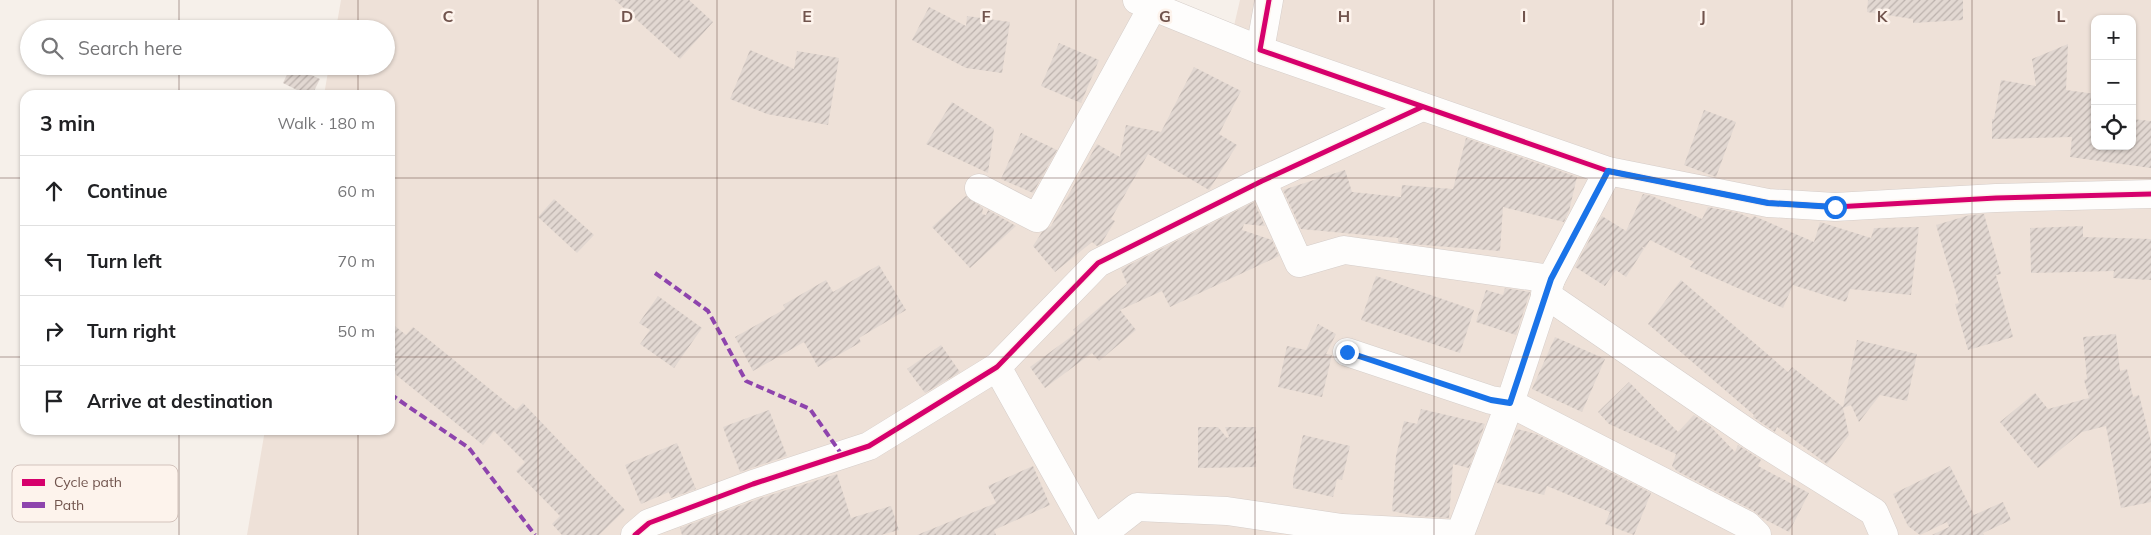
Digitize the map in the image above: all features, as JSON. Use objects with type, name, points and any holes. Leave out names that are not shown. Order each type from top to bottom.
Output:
[{"type":"street","points":[[1260,50],[1269,0]]},
{"type":"street","points":[[979,188],[1037,218],[1145,3],[1260,50],[1608,171],[1768,203],[1835,207],[1996,198],[2151,194]]},
{"type":"street","points":[[635,535],[649,522],[753,484],[869,446],[997,367],[1098,263],[1262,181],[1422,107]]},
{"type":"street","points":[[1101,535],[1137,506],[1226,511],[1342,528],[1460,534],[1510,403],[1548,286],[1608,171]]},
{"type":"street","points":[[1262,181],[1299,263],[1344,250],[1548,286],[1754,438],[1874,512],[1884,535]]},
{"type":"street","points":[[1347,352],[1491,400],[1510,403],[1746,526],[1757,535]]},
{"type":"street","points":[[997,367],[1091,535]]},
{"type":"shaded area","points":[[341,0],[1147,0],[1233,30],[1240,0],[2151,0],[2151,535],[247,535],[264,435],[395,435],[395,90],[325,90],[327,75],[395,75],[395,20],[338,20]]},
{"type":"building","points":[[615,0],[689,0],[713,22],[680,59]]},
{"type":"building","points":[[1868,0],[1963,0],[1963,20],[1913,23],[1913,19],[1867,12]]},
{"type":"building","points":[[929,7],[966,26],[967,16],[1010,22],[1002,73],[966,68],[912,40]]},
{"type":"building","points":[[1059,43],[1099,60],[1081,103],[1041,86]]},
{"type":"building","points":[[2068,44],[2066,90],[2091,93],[2091,150],[2136,150],[2136,119],[2151,121],[2151,168],[2070,157],[2072,137],[1992,139],[1992,119],[1994,119],[2001,80],[2036,86],[2032,59]]},
{"type":"building","points":[[750,50],[794,69],[797,51],[839,58],[828,125],[767,114],[730,99]]},
{"type":"building","points":[[1194,67],[1241,91],[1219,134],[1237,145],[1209,190],[1148,154],[1111,219],[1115,221],[1101,244],[1097,246],[1092,242],[1055,272],[1033,246],[1042,232],[1051,226],[1097,144],[1120,157],[1126,125],[1161,132]]},
{"type":"building","points":[[287,75],[311,75],[320,79],[314,90],[297,90],[283,83]]},
{"type":"building","points":[[952,102],[994,129],[988,173],[926,144]]},
{"type":"building","points":[[1704,110],[1736,122],[1716,177],[1684,165]]},
{"type":"building","points":[[1021,133],[1057,150],[1033,193],[1001,179]]},
{"type":"building","points":[[1466,138],[1577,177],[1569,211],[1564,222],[1503,207],[1500,251],[1411,244],[1398,242],[1398,238],[1301,229],[1283,190],[1345,170],[1352,192],[1401,197],[1402,185],[1453,189]]},
{"type":"building","points":[[1643,194],[1652,196],[1702,219],[1708,207],[1739,213],[1752,219],[1754,216],[1814,242],[1820,222],[1871,238],[1874,228],[1919,227],[1911,295],[1850,289],[1846,302],[1793,285],[1783,308],[1690,267],[1694,262],[1650,240],[1645,248],[1641,246],[1644,249],[1626,277],[1616,270],[1605,286],[1575,267],[1602,216],[1626,231]]},
{"type":"building","points":[[966,196],[983,208],[982,214],[986,215],[988,210],[1016,226],[970,268],[932,227]]},
{"type":"building","points":[[554,199],[594,235],[577,253],[538,217]]},
{"type":"building","points":[[1254,202],[1265,226],[1244,224],[1242,230],[1272,240],[1279,256],[1170,307],[1162,291],[1120,310],[1136,330],[1099,361],[1092,353],[1045,388],[1030,367],[1076,333],[1073,330],[1127,284],[1121,269]]},
{"type":"building","points":[[1984,214],[2001,274],[1996,275],[2013,337],[1968,350],[1955,304],[1959,303],[1936,225],[1970,215]]},
{"type":"building","points":[[2083,226],[2083,237],[2151,239],[2151,280],[2113,278],[2114,271],[2031,273],[2030,228]]},
{"type":"building","points":[[879,265],[906,310],[859,338],[861,342],[818,367],[804,342],[753,371],[735,337],[785,309],[783,305],[826,280],[833,292]]},
{"type":"building","points":[[1376,276],[1474,310],[1460,353],[1361,320]]},
{"type":"building","points":[[1681,280],[1788,372],[1792,367],[1843,407],[1857,340],[1917,354],[1907,401],[1880,395],[1859,422],[1851,405],[1843,408],[1849,435],[1827,464],[1777,427],[1775,432],[1753,417],[1754,415],[1648,324]]},
{"type":"building","points":[[1505,288],[1530,292],[1516,335],[1476,322],[1486,290],[1503,295]]},
{"type":"building","points":[[658,296],[702,328],[674,368],[640,344],[650,330],[639,323]]},
{"type":"building","points":[[1318,324],[1336,334],[1326,354],[1332,355],[1322,397],[1278,387],[1287,346],[1306,350]]},
{"type":"building","points":[[395,326],[406,335],[413,327],[516,410],[523,403],[625,510],[599,535],[562,535],[552,524],[560,516],[516,471],[525,462],[494,431],[483,445],[395,374]]},
{"type":"building","points":[[2116,334],[2120,371],[2127,369],[2133,397],[2139,395],[2151,442],[2151,502],[2121,508],[2106,426],[2082,432],[2038,468],[2000,422],[2035,393],[2048,409],[2089,398],[2084,380],[2087,379],[2083,337]]},
{"type":"building","points":[[1555,337],[1605,359],[1582,412],[1532,389]]},
{"type":"building","points":[[941,345],[960,372],[925,393],[907,369]]},
{"type":"building","points":[[1629,382],[1678,432],[1694,415],[1710,426],[1735,452],[1738,445],[1761,460],[1758,466],[1809,493],[1789,532],[1762,518],[1754,511],[1677,471],[1672,466],[1676,454],[1609,424],[1598,412]]},
{"type":"building","points":[[1421,409],[1485,424],[1469,468],[1453,464],[1449,518],[1416,516],[1392,511],[1396,456],[1404,421],[1417,424]]},
{"type":"building","points":[[769,410],[787,456],[740,472],[723,427]]},
{"type":"building","points":[[1198,427],[1218,427],[1227,438],[1229,437],[1225,427],[1256,427],[1256,467],[1198,468]]},
{"type":"building","points":[[1517,429],[1536,434],[1651,493],[1634,535],[1605,524],[1610,512],[1547,486],[1544,495],[1497,483]]},
{"type":"building","points":[[1303,435],[1350,446],[1342,480],[1337,479],[1333,497],[1293,488],[1293,479]]},
{"type":"building","points":[[677,443],[696,489],[671,498],[669,492],[641,504],[625,465]]},
{"type":"building","points":[[1033,466],[1050,505],[994,530],[996,535],[917,535],[996,503],[988,486]]},
{"type":"building","points":[[1950,466],[1974,515],[2003,502],[2011,520],[1983,533],[1984,535],[1932,535],[1949,527],[1947,522],[1920,535],[1908,526],[1893,494]]},
{"type":"building","points":[[837,474],[851,518],[891,506],[899,530],[881,535],[682,535],[680,528],[758,499]]},
{"type":"marked path","points":[[655,273],[708,311],[746,381],[810,409],[842,455]]},
{"type":"marked path","points":[[395,397],[469,448],[535,535]]},
{"type":"cycle path","points":[[1269,0],[1260,50],[1608,171],[1768,203],[1835,207],[1996,198],[2151,194]]},
{"type":"cycle path","points":[[635,535],[649,523],[753,484],[869,446],[997,367],[1098,263],[1262,181],[1422,107]]},
{"type":"route","points":[[1347,352],[1491,400],[1510,403],[1551,279],[1608,171],[1768,203],[1835,207]]}]
